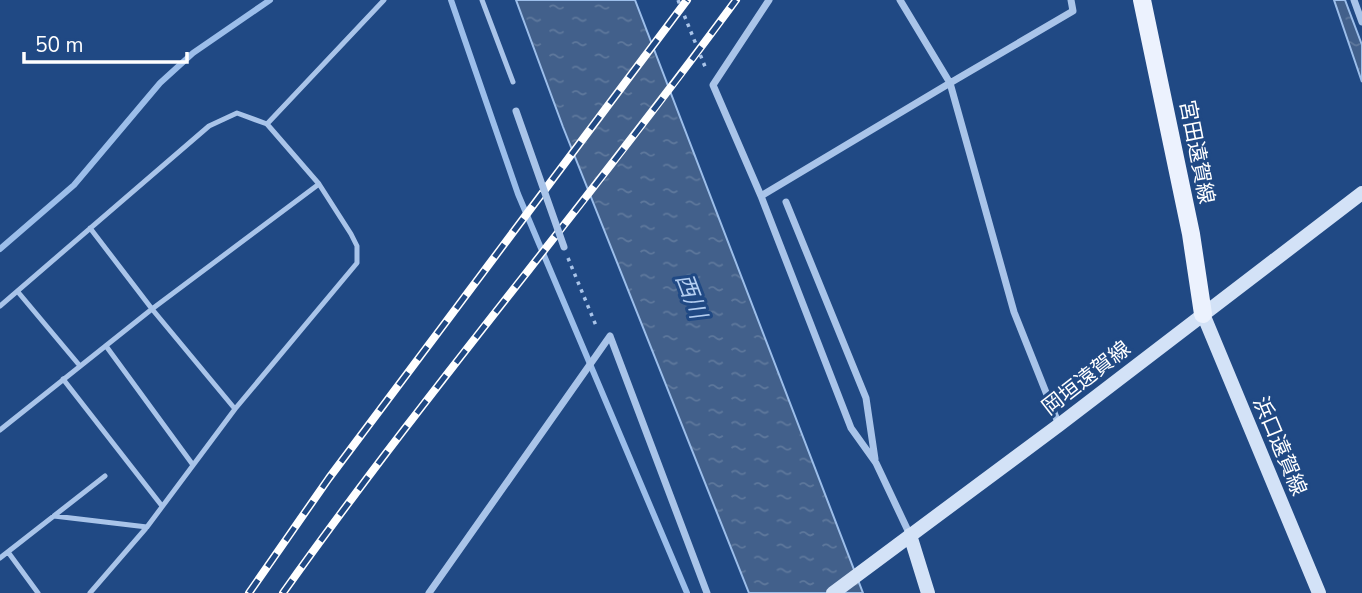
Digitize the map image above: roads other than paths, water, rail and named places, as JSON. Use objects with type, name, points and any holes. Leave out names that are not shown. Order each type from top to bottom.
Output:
[{"type":"main road","name":"宮田遠賀線","points":[[1142,0],[1191,234],[1203,314]]},
{"type":"main road","name":"岡垣遠賀線","points":[[833,593],[1059,425],[1362,193]]},
{"type":"main road","name":"浜口遠賀線","points":[[1203,314],[1319,593]]},
{"type":"main road","points":[[909,535],[928,593]]},
{"type":"street","points":[[769,0],[713,85],[761,196],[851,428],[876,463],[909,535]]},
{"type":"street","points":[[900,0],[950,83],[1014,312],[1059,425]]},
{"type":"street","points":[[761,196],[1073,11],[1071,0]]},
{"type":"street","points":[[1354,0],[1362,22]]},
{"type":"street","points":[[516,111],[564,247]]},
{"type":"street","points":[[786,202],[866,398],[876,463]]},
{"type":"street","points":[[429,593],[610,336],[707,593]]},
{"type":"lane","points":[[267,124],[384,0]]},
{"type":"lane","points":[[482,0],[513,82]]},
{"type":"lane","points":[[0,306],[209,126],[237,113],[267,124],[319,184],[357,246],[356,263],[235,409],[147,527],[90,593]]},
{"type":"lane","points":[[0,430],[152,309],[319,184]]},
{"type":"lane","points":[[90,228],[152,309],[235,409]]},
{"type":"lane","points":[[18,292],[80,366]]},
{"type":"lane","points":[[106,345],[193,466]]},
{"type":"lane","points":[[64,379],[162,506]]},
{"type":"lane","points":[[0,558],[105,476]]},
{"type":"lane","points":[[54,516],[147,527]]},
{"type":"lane","points":[[8,552],[38,593]]},
{"type":"water","name":"西川","points":[[516,0],[635,0],[863,593],[749,593],[563,127]]},
{"type":"water","points":[[1334,0],[1345,0],[1362,45],[1362,82]]},
{"type":"waterway","points":[[0,249],[74,185],[160,83],[193,53],[270,0]]},
{"type":"waterway","points":[[451,0],[518,194],[687,593]]},
{"type":"railway","points":[[249,593],[329,478],[687,0]]},
{"type":"railway","points":[[283,593],[394,443],[736,0]]}]
